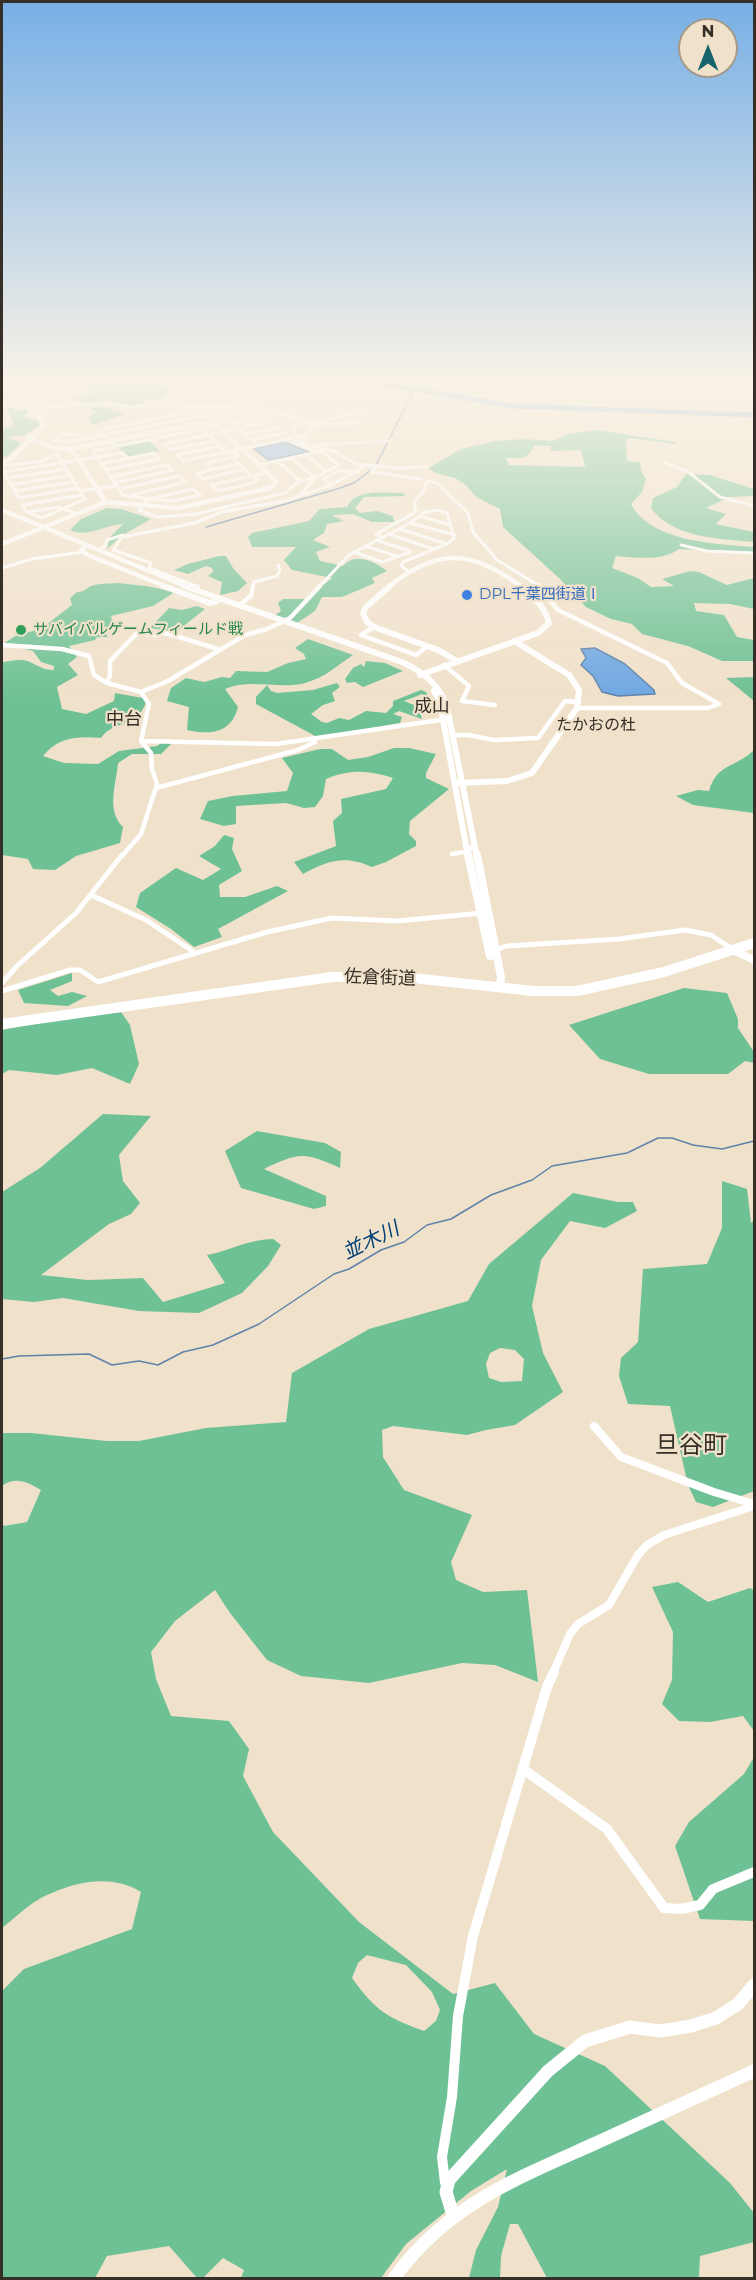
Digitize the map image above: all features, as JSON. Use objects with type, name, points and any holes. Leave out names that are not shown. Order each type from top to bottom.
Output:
[{"type":"highway","name":"佐倉街道","points":[[2,1024],[332,977],[394,976],[556,992],[588,989],[664,972],[754,943]]},
{"type":"main road","points":[[735,951],[754,960]]},
{"type":"street","points":[[13,487],[19,498],[80,492]]},
{"type":"street","points":[[15,491],[39,487]]},
{"type":"street","points":[[77,487],[80,492],[85,499],[42,518],[27,512],[22,506],[80,492],[103,487]]},
{"type":"street","points":[[117,487],[122,495],[126,496],[150,498],[173,501],[200,495],[194,489],[150,498],[139,510],[158,517],[182,516],[221,508],[285,493],[292,487]]},
{"type":"street","points":[[126,496],[163,487]]},
{"type":"street","points":[[214,487],[218,491],[236,487]]},
{"type":"street","points":[[2,544],[106,502],[178,508],[271,487]]},
{"type":"street","points":[[301,495],[307,487]]},
{"type":"street","points":[[2,568],[32,559],[84,550],[98,552],[105,546],[107,540],[160,527],[195,523],[210,514],[260,507],[322,487]]},
{"type":"street","points":[[425,487],[414,502],[416,511],[404,521],[387,527],[376,535],[384,535],[434,549]]},
{"type":"street","points":[[442,487],[468,513],[473,532],[488,551],[497,560],[541,587],[558,610],[667,663],[682,683],[719,704],[708,708],[578,705],[565,701],[538,738],[494,740],[468,735],[452,735]]},
{"type":"street","points":[[708,487],[720,497],[754,506]]},
{"type":"street","points":[[98,488],[106,502]]},
{"type":"street","points":[[230,489],[238,495]]},
{"type":"street","points":[[213,501],[221,508]]},
{"type":"street","points":[[27,512],[59,507],[77,514]]},
{"type":"street","points":[[2,645],[75,651],[89,656],[94,675],[107,683],[141,692],[168,681],[244,635],[282,622],[316,592],[338,564],[354,552],[429,511],[441,511],[448,515],[454,535],[452,541],[401,563],[408,571]]},
{"type":"street","points":[[2,512],[217,601],[282,622]]},
{"type":"street","points":[[419,516],[451,525]]},
{"type":"street","points":[[410,523],[454,535]]},
{"type":"street","points":[[400,528],[447,544]]},
{"type":"street","points":[[43,529],[158,585],[210,603],[217,601]]},
{"type":"street","points":[[134,533],[122,537],[113,550],[151,563],[149,568],[138,574]]},
{"type":"street","points":[[376,540],[420,555]]},
{"type":"street","points":[[681,545],[714,552],[754,553]]},
{"type":"street","points":[[365,546],[397,557]]},
{"type":"street","points":[[354,552],[382,562],[411,552]]},
{"type":"street","points":[[421,674],[538,633],[549,623],[546,614],[521,585],[480,561],[464,557],[438,559],[408,571],[396,579],[363,610],[364,619],[374,627],[428,646],[457,661]]},
{"type":"street","points":[[238,606],[251,596],[254,582],[277,576],[280,571],[278,565]]},
{"type":"street","points":[[149,568],[198,586],[195,590]]},
{"type":"street","points":[[164,579],[421,674],[437,697],[452,735],[457,783],[473,845],[501,977],[500,988]]},
{"type":"street","points":[[374,627],[362,635],[416,655],[428,646]]},
{"type":"street","points":[[107,683],[110,675],[110,661],[125,643],[141,631],[155,635],[166,633],[221,650]]},
{"type":"street","points":[[457,783],[507,781],[532,773],[578,705],[579,690],[569,675],[514,641]]},
{"type":"street","points":[[444,665],[469,686],[462,701],[495,705]]},
{"type":"street","points":[[2,983],[17,966],[76,914],[106,874],[141,834],[156,788],[151,753],[141,741],[149,704],[141,692]]},
{"type":"street","points":[[141,741],[276,744],[446,719]]},
{"type":"street","points":[[446,719],[467,851],[495,978],[500,988]]},
{"type":"street","points":[[156,788],[298,750],[323,738]]},
{"type":"street","points":[[452,854],[467,851],[473,845]]},
{"type":"street","points":[[91,895],[146,920],[194,952]]},
{"type":"street","points":[[2,991],[70,970],[80,970],[98,982],[267,932],[332,918],[397,921],[480,915],[486,907]]},
{"type":"street","points":[[493,940],[500,945],[507,946],[619,939],[685,930],[711,935],[735,951]]},
{"type":"street","points":[[495,951],[507,946]]},
{"type":"street","points":[[594,1426],[613,1450],[621,1456],[754,1505]]},
{"type":"street","points":[[453,2215],[446,2192],[442,2157],[452,2097],[462,1986],[473,1936],[546,1687],[570,1634],[578,1624],[609,1605],[638,1555],[664,1535],[754,1505]]},
{"type":"street","points":[[523,1769],[607,1829],[664,1908],[681,1910],[700,1905],[713,1889],[754,1872]]},
{"type":"street","points":[[446,2192],[448,2180],[460,2165],[548,2071],[585,2041],[630,2027],[660,2031],[716,2018],[738,2004],[754,1986]]},
{"type":"street","points":[[394,2278],[405,2260],[426,2236],[453,2215],[525,2176],[754,2071]]},
{"type":"green space","points":[[468,487],[643,487],[631,504],[640,517],[653,526],[686,539],[754,547],[754,552],[679,549],[657,557],[616,556],[612,568],[638,578],[651,587],[674,586],[662,579],[690,571],[699,572],[727,585],[754,578],[754,609],[730,604],[694,603],[696,611],[724,615],[737,637],[754,640],[754,661],[722,661],[688,646],[642,634],[632,624],[611,619],[586,607],[560,579],[503,527],[500,509],[476,497]]},
{"type":"green space","points":[[676,487],[754,489],[754,496],[729,497],[706,508],[726,514],[716,524],[754,532],[754,542],[698,535],[671,526],[651,508],[653,498]]},
{"type":"green space","points":[[403,493],[406,496],[364,497],[355,508],[360,513],[377,511],[393,516],[394,522],[372,522],[353,514],[332,515],[344,521],[327,524],[324,533],[313,540],[330,547],[316,552],[320,561],[343,566],[353,559],[365,559],[387,571],[372,578],[375,583],[342,597],[322,597],[315,611],[297,623],[274,616],[281,611],[278,603],[283,599],[306,599],[332,578],[292,570],[284,560],[296,547],[252,547],[248,537],[252,533],[309,521],[320,509],[347,507],[351,501],[363,494]]},
{"type":"green space","points":[[107,508],[121,509],[151,519],[121,536],[107,549],[110,537],[123,524],[84,533],[70,530],[81,519]]},
{"type":"green space","points":[[226,556],[233,568],[247,583],[238,591],[220,595],[222,582],[208,576],[213,572],[212,568],[206,566],[188,574],[174,570],[188,564]]},
{"type":"green space","points":[[118,583],[175,592],[153,606],[111,616],[112,620],[123,625],[102,628],[108,637],[97,637],[95,640],[69,646],[77,657],[68,664],[78,675],[57,687],[62,709],[86,714],[114,701],[115,693],[143,698],[146,702],[137,716],[112,728],[101,738],[84,737],[62,741],[43,756],[64,763],[98,764],[119,751],[157,746],[163,742],[172,743],[161,754],[132,754],[118,763],[113,806],[118,821],[123,827],[120,843],[76,856],[55,870],[33,869],[28,859],[2,855],[2,668],[3,662],[20,660],[47,669],[54,670],[54,666],[41,662],[33,651],[3,644],[17,635],[41,629],[72,605],[70,598],[77,592],[94,585]]},
{"type":"green space","points":[[197,606],[205,609],[176,632],[150,628],[169,608],[182,610]]},
{"type":"green space","points":[[308,639],[353,655],[325,675],[305,683],[295,685],[245,684],[225,689],[238,707],[230,723],[211,732],[187,730],[189,707],[167,701],[171,688],[186,678],[204,682],[222,677],[230,678],[236,671],[267,672],[288,663],[306,659],[304,654],[295,648]]},
{"type":"green space","points":[[366,661],[385,663],[403,671],[363,687],[355,682],[347,683],[345,679],[353,668],[361,664],[364,667]]},
{"type":"green space","points":[[754,677],[754,701],[726,678]]},
{"type":"green space","points":[[337,683],[340,687],[332,693],[335,701],[323,705],[311,714],[322,722],[327,723],[339,718],[349,720],[366,711],[386,713],[393,706],[393,701],[421,690],[426,692],[429,699],[422,694],[404,701],[419,707],[422,719],[399,711],[393,714],[402,717],[400,723],[317,737],[256,704],[256,697],[267,685],[271,691],[277,693],[313,690]]},
{"type":"green space","points":[[394,748],[409,748],[436,754],[426,773],[426,778],[449,789],[410,821],[409,834],[416,841],[416,846],[386,862],[372,867],[354,861],[329,862],[303,874],[294,862],[336,846],[333,821],[342,813],[341,799],[386,789],[393,778],[384,775],[351,772],[326,779],[323,796],[315,807],[304,808],[286,803],[236,806],[236,824],[224,826],[200,819],[208,801],[233,796],[287,791],[293,773],[282,758],[320,749],[332,749],[348,760],[368,757]]},
{"type":"green space","points":[[754,750],[754,813],[693,805],[676,796],[698,790],[709,791],[712,782],[722,770]]},
{"type":"green space","points":[[224,835],[234,838],[232,849],[242,871],[219,885],[220,897],[245,897],[277,886],[288,891],[218,929],[222,937],[194,947],[136,907],[140,893],[176,868],[203,880],[221,869],[199,856],[215,846]]},
{"type":"green space","points":[[72,973],[72,981],[50,990],[58,996],[72,992],[87,996],[68,1006],[24,1003],[18,990]]},
{"type":"green space","points":[[684,988],[727,993],[738,1019],[738,1028],[754,1052],[754,1063],[745,1061],[728,1074],[649,1074],[600,1059],[569,1025]]},
{"type":"green space","points":[[121,1012],[130,1025],[139,1064],[130,1084],[92,1068],[57,1075],[9,1070],[2,1074],[2,1030],[72,1017]]},
{"type":"green space","points":[[103,1114],[151,1116],[119,1155],[123,1181],[140,1203],[131,1214],[109,1224],[41,1275],[88,1280],[143,1278],[163,1302],[225,1283],[207,1255],[255,1241],[273,1239],[281,1245],[268,1266],[242,1293],[199,1313],[139,1311],[63,1298],[34,1302],[2,1299],[2,1192],[40,1168]]},
{"type":"green space","points":[[257,1131],[325,1143],[341,1152],[340,1168],[318,1159],[302,1156],[286,1159],[264,1169],[326,1196],[326,1206],[314,1209],[241,1188],[225,1151]]},
{"type":"green space","points":[[722,1181],[747,1189],[751,1223],[754,1220],[754,1491],[713,1507],[696,1502],[688,1485],[670,1406],[628,1404],[619,1376],[621,1358],[638,1342],[643,1269],[707,1264],[722,1228]]},
{"type":"green space","points":[[573,1193],[618,1202],[633,1202],[637,1211],[605,1228],[570,1221],[541,1260],[532,1306],[543,1353],[563,1392],[515,1425],[467,1435],[393,1426],[382,1430],[383,1457],[404,1490],[472,1515],[451,1562],[456,1580],[483,1592],[527,1590],[538,1682],[495,1665],[462,1663],[369,1683],[301,1676],[267,1660],[215,1590],[175,1621],[151,1652],[156,1679],[171,1716],[229,1721],[249,1749],[243,1776],[273,1832],[359,1922],[453,1994],[495,1983],[534,2034],[605,2066],[730,2183],[754,2213],[754,2242],[700,2256],[699,2278],[547,2278],[518,2224],[510,2224],[501,2256],[500,2278],[469,2278],[476,2250],[498,2207],[507,2169],[471,2191],[406,2244],[381,2278],[241,2278],[244,2270],[223,2258],[203,2278],[197,2278],[169,2246],[107,2256],[95,2278],[2,2278],[2,1991],[24,1969],[132,1929],[141,1892],[130,1886],[106,1881],[70,1886],[35,1902],[2,1928],[2,1523],[4,1526],[27,1522],[41,1490],[22,1481],[12,1481],[2,1486],[2,1433],[31,1433],[107,1441],[139,1441],[206,1428],[286,1422],[292,1373],[369,1329],[468,1301],[489,1264]],"holes":[[[500,1348],[515,1350],[524,1359],[522,1381],[501,1382],[489,1378],[486,1364],[490,1353]],[[367,1955],[406,1965],[432,1992],[440,2010],[436,2021],[424,2031],[391,2017],[375,2006],[352,1978],[358,1963]]]},
{"type":"green space","points":[[678,1582],[708,1602],[750,1588],[754,1590],[754,1731],[743,1716],[710,1722],[679,1721],[662,1704],[672,1680],[673,1632],[652,1587]]},
{"type":"green space","points":[[754,1757],[754,1921],[700,1919],[675,1846],[689,1822],[744,1774]]},
{"type":"water","points":[[595,648],[625,664],[654,690],[655,694],[618,696],[602,692],[593,676],[581,665],[586,658],[581,649]]},
{"type":"waterway","points":[[206,527],[342,487]]},
{"type":"waterway","name":"並木川","points":[[2,1359],[19,1356],[89,1354],[112,1365],[139,1361],[158,1365],[183,1352],[213,1345],[259,1324],[334,1274],[349,1269],[381,1250],[404,1242],[427,1225],[451,1219],[491,1195],[532,1180],[552,1166],[627,1153],[658,1138],[672,1138],[693,1145],[722,1149],[754,1141]]},
{"type":"place","name":"DPL千葉四街道Ⅰ","points":[[467,595]]},
{"type":"place","name":"サバイバルゲームフィールド戦","points":[[21,630]]},
{"type":"district","name":"成山","points":[[432,707]]},
{"type":"district","name":"中台","points":[[124,720]]},
{"type":"district","name":"たかおの杜","points":[[596,725]]},
{"type":"district","name":"旦谷町","points":[[691,1446]]}]
